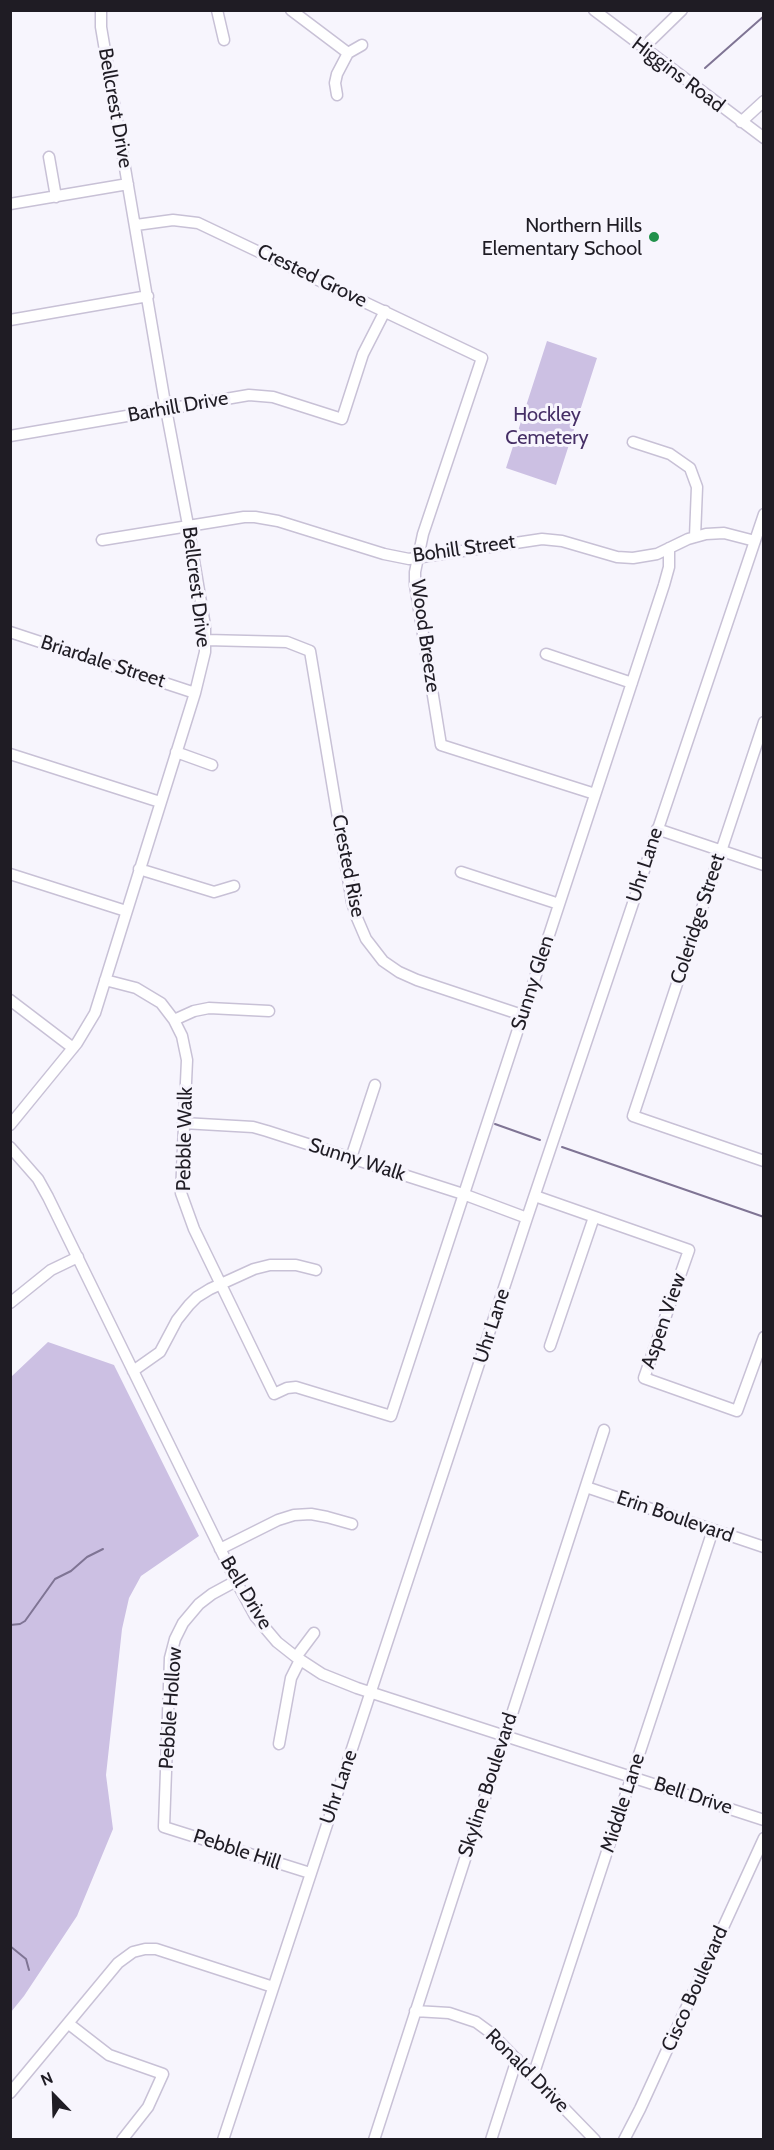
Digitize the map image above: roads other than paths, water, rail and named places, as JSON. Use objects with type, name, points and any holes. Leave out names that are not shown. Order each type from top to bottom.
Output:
[{"type":"street","name":"Bellcrest Drive","points":[[10,1125],[73,1048],[90,1022],[195,693],[203,666],[206,640],[101,27],[101,10]]},
{"type":"street","points":[[217,10],[224,40]]},
{"type":"street","points":[[291,10],[348,53]]},
{"type":"street","name":"Higgins Road","points":[[594,10],[764,138]]},
{"type":"street","points":[[643,48],[682,10]]},
{"type":"street","points":[[337,95],[335,83],[337,74],[348,53],[362,45]]},
{"type":"street","points":[[741,122],[764,101]]},
{"type":"street","points":[[49,157],[56,196]]},
{"type":"street","points":[[10,204],[128,184]]},
{"type":"street","name":"Crested Grove","points":[[136,225],[173,220],[198,222],[482,358]]},
{"type":"street","points":[[10,320],[148,296]]},
{"type":"street","name":"Barhill Drive","points":[[10,436],[249,395],[265,396],[342,419],[363,354],[385,311]]},
{"type":"street","name":"Wood Breeze","points":[[482,358],[417,558],[415,585],[441,745],[595,794]]},
{"type":"street","points":[[633,442],[670,454],[690,468],[697,487],[695,537]]},
{"type":"street","name":"Uhr Lane","points":[[223,2139],[527,1218],[764,513]]},
{"type":"street","name":"Bohill Street","points":[[102,540],[244,517],[267,518],[384,554],[409,559],[542,539],[562,541],[617,557],[641,558],[695,537],[724,533],[754,541]]},
{"type":"street","name":"Sunny Glen","points":[[274,1394],[296,1387],[391,1416],[664,585],[669,567],[669,548]]},
{"type":"street","name":"Briardale Street","points":[[10,632],[195,693]]},
{"type":"street","name":"Crested Rise","points":[[206,640],[287,642],[310,651],[352,902],[366,939],[383,961],[399,972],[522,1015]]},
{"type":"street","points":[[546,654],[632,683]]},
{"type":"street","name":"Coleridge Street","points":[[764,723],[633,1116],[764,1161]]},
{"type":"street","points":[[176,752],[212,765]]},
{"type":"street","points":[[10,754],[160,802]]},
{"type":"street","points":[[657,829],[764,866]]},
{"type":"street","points":[[139,869],[214,892],[234,886]]},
{"type":"street","points":[[461,872],[559,904]]},
{"type":"street","points":[[10,874],[126,911]]},
{"type":"street","name":"Pebble Walk","points":[[105,980],[128,985],[161,1003],[174,1020],[185,1044],[187,1060],[182,1193],[194,1229],[274,1394]]},
{"type":"street","points":[[10,1000],[73,1048]]},
{"type":"street","points":[[174,1020],[194,1011],[209,1008],[268,1011]]},
{"type":"street","points":[[351,1158],[375,1085]]},
{"type":"street","name":"Sunny Walk","points":[[183,1123],[253,1127],[463,1194],[527,1218]]},
{"type":"street","name":"Bell Drive","points":[[10,1147],[38,1179],[48,1197],[236,1581],[255,1616],[277,1642],[322,1674],[371,1692],[764,1820]]},
{"type":"street","name":"Aspen View","points":[[535,1196],[689,1250],[644,1378],[737,1411],[764,1337]]},
{"type":"street","points":[[550,1346],[594,1217]]},
{"type":"street","points":[[10,1303],[51,1269],[78,1257]]},
{"type":"street","points":[[134,1371],[160,1352],[177,1320],[189,1305],[221,1284],[254,1269],[270,1265],[296,1265],[316,1270]]},
{"type":"street","name":"Skyline Boulevard","points":[[374,2139],[604,1430]]},
{"type":"street","name":"Erin Boulevard","points":[[586,1487],[764,1547]]},
{"type":"street","points":[[220,1549],[278,1520],[294,1515],[319,1516],[352,1524]]},
{"type":"street","name":"Middle Lane","points":[[533,2076],[712,1530]]},
{"type":"street","name":"Pebble Hollow","points":[[164,1827],[170,1658],[175,1639],[183,1623],[199,1604],[236,1581]]},
{"type":"street","points":[[279,1744],[291,1677],[298,1659],[314,1633]]},
{"type":"street","name":"Pebble Hill","points":[[164,1827],[310,1874]]},
{"type":"street","name":"Cisco Boulevard","points":[[624,2139],[640,2109],[764,1838]]},
{"type":"street","points":[[10,2093],[118,1963],[133,1952],[156,1949],[273,1987]]},
{"type":"street","name":"Ronald Drive","points":[[415,2011],[449,2013],[476,2022],[491,2033],[595,2139]]},
{"type":"street","points":[[69,2024],[109,2055],[163,2074],[148,2107],[122,2139]]},
{"type":"street","points":[[491,2139],[518,2060]]},
{"type":"waterway","points":[[705,68],[764,16]]},
{"type":"waterway","points":[[495,1124],[540,1140]]},
{"type":"waterway","points":[[562,1147],[764,1217]]},
{"type":"waterway","points":[[10,1625],[25,1621],[55,1579],[103,1549]]},
{"type":"waterway","points":[[10,1946],[26,1959],[29,1970]]},
{"type":"place","name":"Northern Hills Elementary School","points":[[654,237]]},
{"type":"park label","name":"Hockley Cemetery","points":[[547,426]]}]
